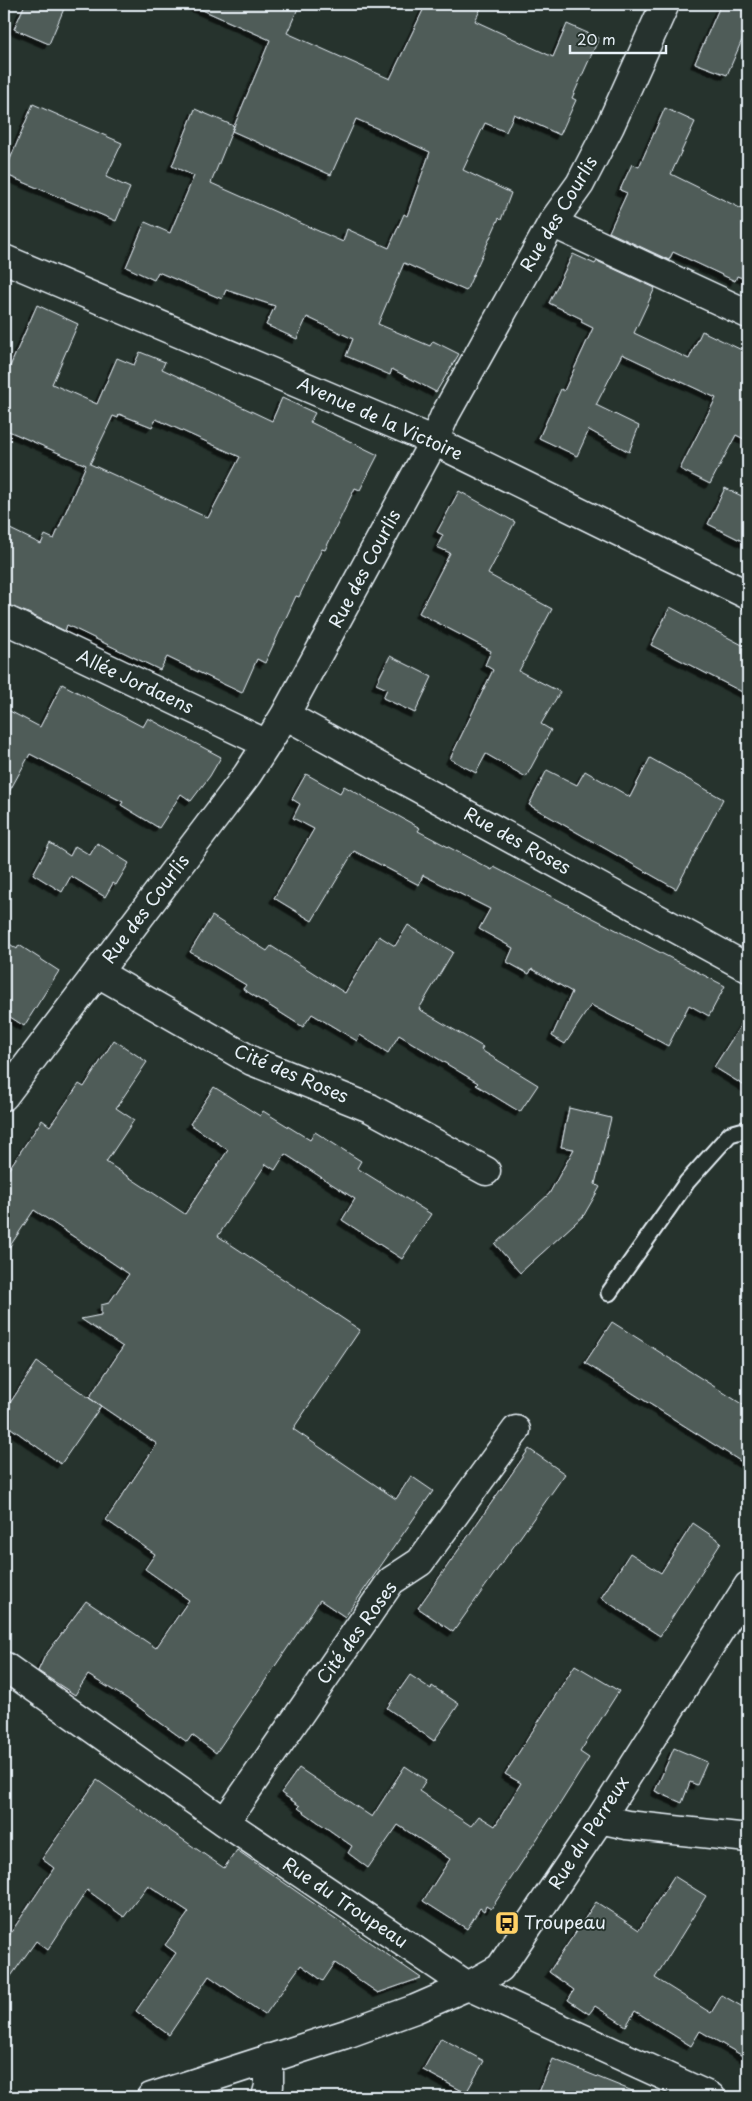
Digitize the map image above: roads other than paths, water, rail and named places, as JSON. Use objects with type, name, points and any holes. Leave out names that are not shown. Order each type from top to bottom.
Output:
[{"type":"street","name":"Rue des Courlis","points":[[4,1096],[247,775],[285,715],[434,441],[446,415],[552,223],[580,184],[610,126],[665,4]]},
{"type":"street","points":[[552,223],[748,314]]},
{"type":"street","name":"Avenue de la Victoire","points":[[4,259],[434,441],[748,595]]},
{"type":"street","name":"Allée Jordaens","points":[[4,619],[267,744]]},
{"type":"street","name":"Rue des Roses","points":[[285,715],[748,968]]},
{"type":"street","name":"Cité des Roses","points":[[98,972],[252,1061],[370,1108],[486,1171]]},
{"type":"street","name":"Cité des Roses","points":[[225,1822],[391,1581],[420,1562],[516,1430]]},
{"type":"street","name":"Rue du Perreux","points":[[151,2097],[349,2033],[468,1986],[500,1968],[600,1819],[748,1586]]},
{"type":"street","name":"Rue du Troupeau","points":[[4,1666],[225,1822],[468,1986],[710,2097]]},
{"type":"street","points":[[600,1819],[627,1825],[748,1838]]},
{"type":"street","points":[[266,2097],[269,2086],[269,2058]]},
{"type":"lane","points":[[609,1293],[687,1182],[730,1134],[748,1129]]},
{"type":"place","name":"Troupeau","points":[[507,1923]]}]
